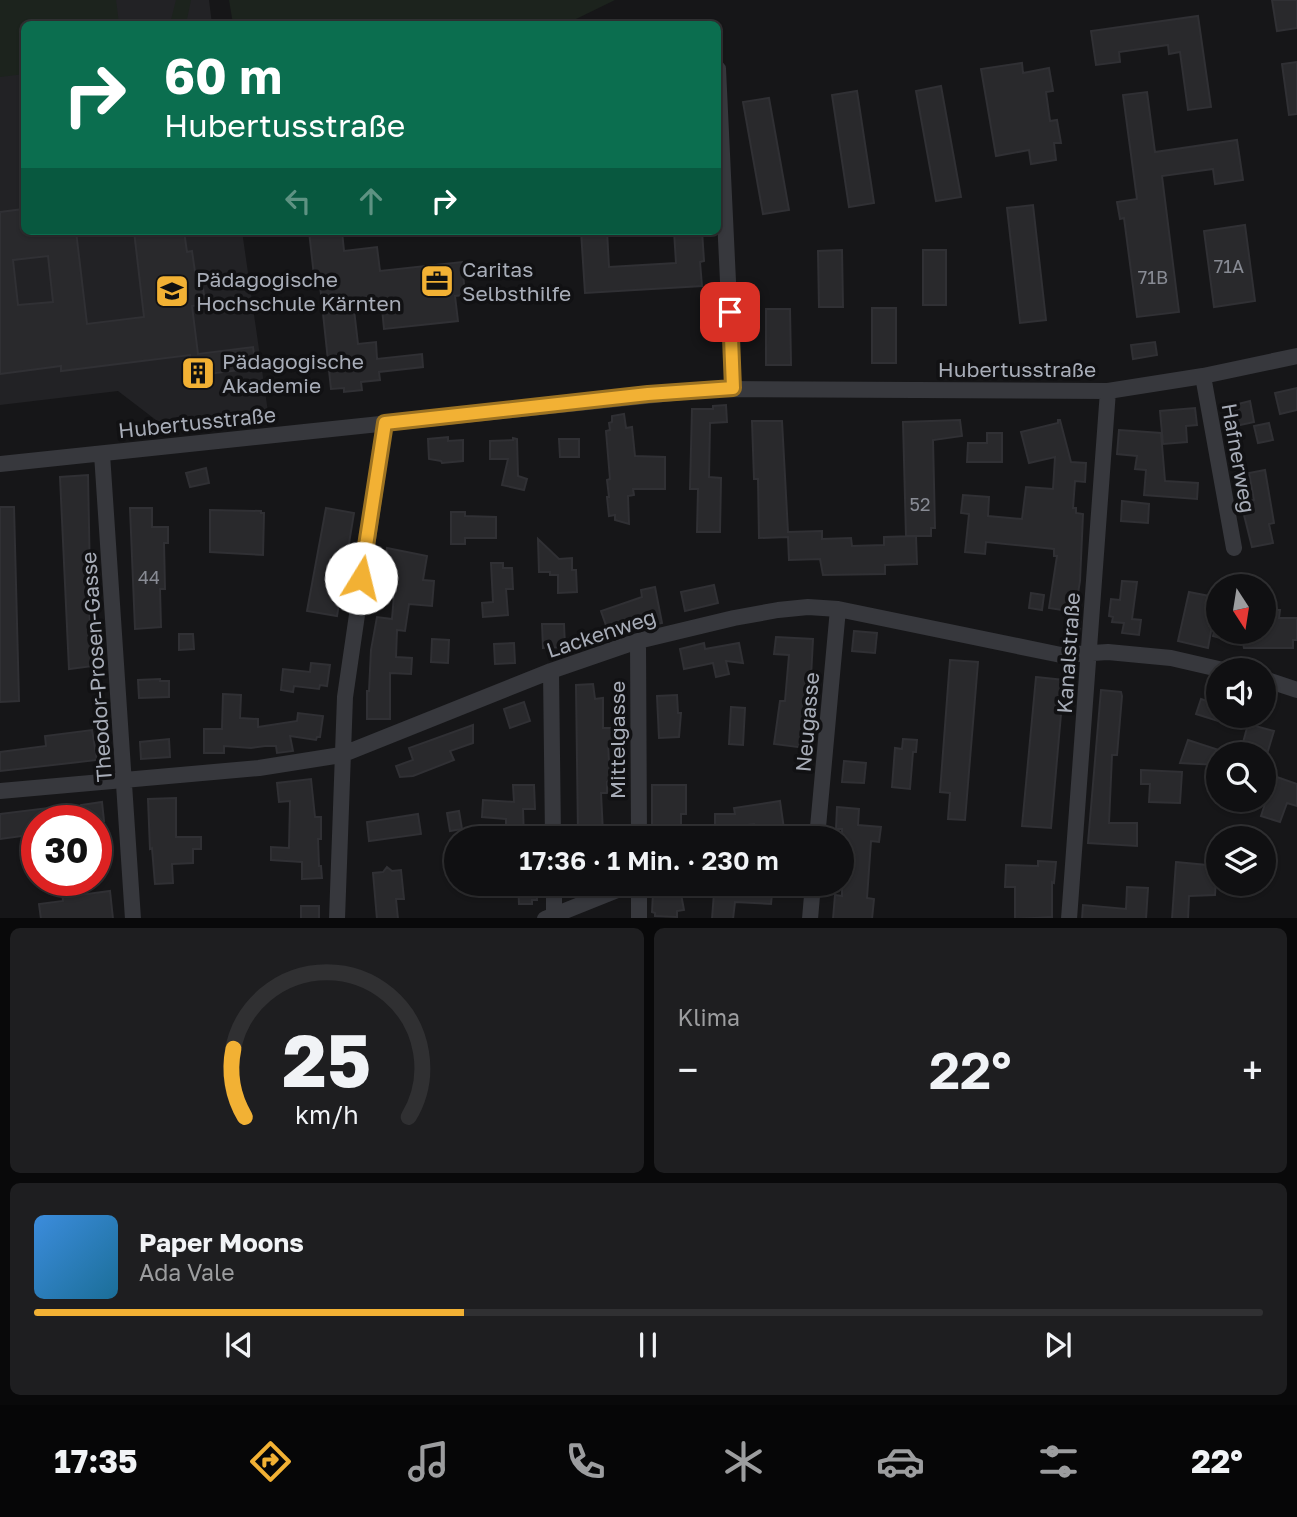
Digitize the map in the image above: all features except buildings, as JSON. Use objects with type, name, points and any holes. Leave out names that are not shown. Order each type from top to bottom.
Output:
[{"type":"street","points":[[721,133],[733,388]]},
{"type":"street","name":"Hubertusstraße","points":[[0,464],[648,394],[733,388],[1108,391],[1203,376],[1297,356]]},
{"type":"street","name":"Hafnerweg","points":[[1203,376],[1234,548]]},
{"type":"street","name":"Kanalstraße","points":[[1069,918],[1108,391]]},
{"type":"street","points":[[337,918],[345,696],[385,423]]},
{"type":"street","name":"Theodor-Prosen-Gasse","points":[[102,454],[133,918]]},
{"type":"street","name":"Lackenweg","points":[[0,791],[259,768],[341,755],[551,671],[638,640],[778,610],[808,607],[838,609],[1061,655],[1108,652],[1171,658],[1206,666]]},
{"type":"street","name":"Neugasse","points":[[818,826],[838,609]]},
{"type":"street","name":"Mittelgasse","points":[[638,640],[639,826]]},
{"type":"street","points":[[551,671],[553,826]]},
{"type":"street","points":[[1276,683],[1297,690]]},
{"type":"street","points":[[553,896],[551,917],[603,896]]},
{"type":"street","points":[[639,896],[639,918]]},
{"type":"street","points":[[810,918],[812,896]]},
{"type":"shaded area","points":[[0,0],[209,0],[212,21],[21,21],[21,235],[243,235],[269,419],[169,430],[118,391],[0,405]]},
{"type":"shaded area","points":[[0,0],[116,0],[119,21],[21,21],[21,74],[0,77]]},
{"type":"shaded area","points":[[176,0],[191,0],[187,21],[171,21]]},
{"type":"shaded area","points":[[229,0],[615,0],[574,20],[559,21],[232,21]]},
{"type":"place","name":"Caritas Selbsthilfe","points":[[437,281]]},
{"type":"place","name":"Pädagogische Hochschule Kärnten","points":[[172,291]]},
{"type":"place","name":"Pädagogische Akademie","points":[[198,373]]},
{"type":"route","points":[[361,578],[385,423],[648,394],[733,388],[730,312]]}]
